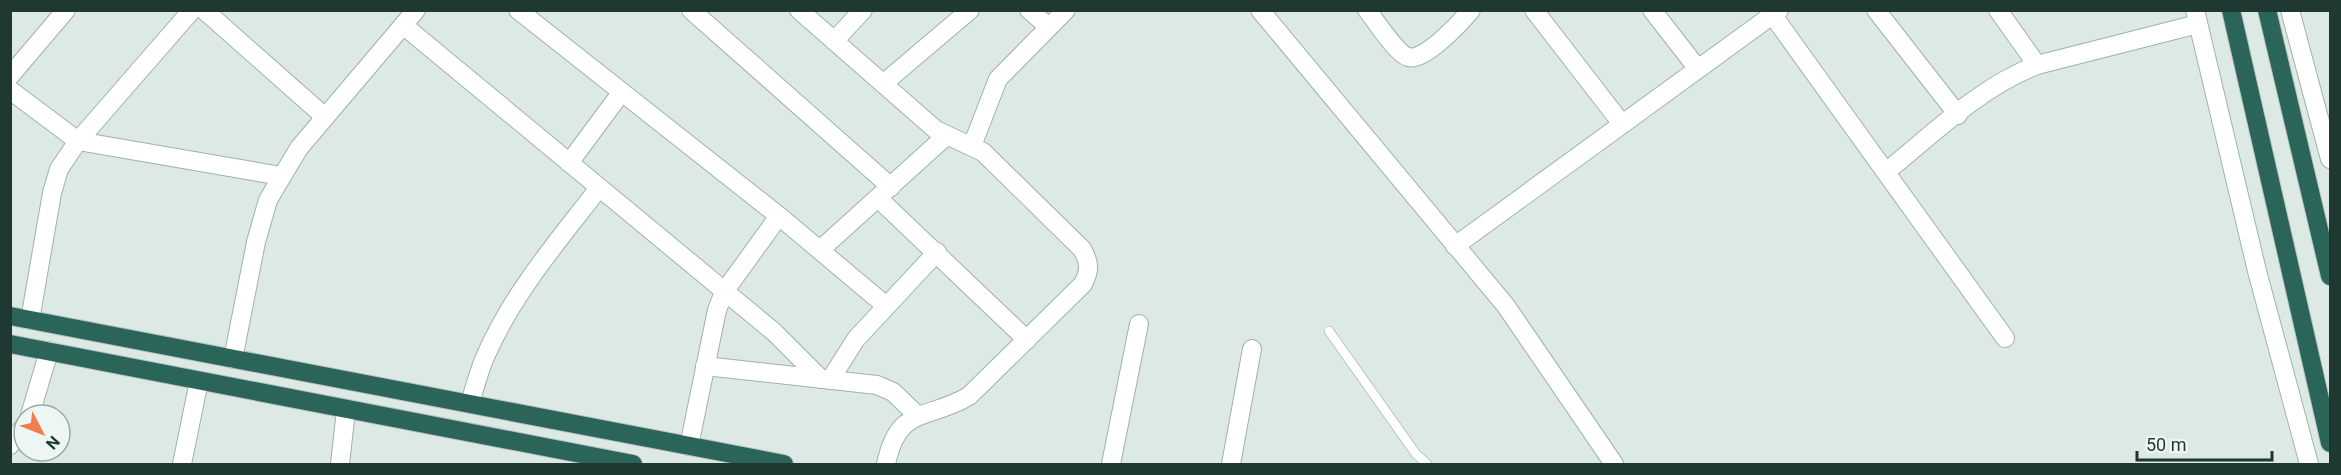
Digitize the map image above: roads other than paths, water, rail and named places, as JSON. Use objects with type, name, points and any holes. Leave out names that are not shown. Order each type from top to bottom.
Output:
[{"type":"highway","points":[[2231,10],[2331,443]]},
{"type":"highway","points":[[2266,10],[2331,276]]},
{"type":"highway","points":[[10,316],[784,465]]},
{"type":"highway","points":[[10,344],[633,465]]},
{"type":"street","points":[[30,320],[52,193],[60,169],[78,141],[192,10]]},
{"type":"street","points":[[204,10],[325,117]]},
{"type":"street","points":[[232,359],[256,242],[268,200],[299,148],[416,10]]},
{"type":"street","points":[[799,10],[946,136],[972,146],[990,159],[1082,249],[1089,262],[1089,273],[1083,284],[969,396],[953,405],[904,423],[896,434],[886,465]]},
{"type":"street","points":[[834,41],[862,10]]},
{"type":"street","points":[[884,83],[970,10]]},
{"type":"street","points":[[1029,10],[1048,27]]},
{"type":"street","points":[[972,146],[998,79],[1066,10]]},
{"type":"street","points":[[1260,10],[1506,306],[1614,465]]},
{"type":"street","points":[[1367,10],[1408,57],[1418,57],[1430,50],[1472,10]]},
{"type":"street","points":[[1534,10],[1622,124]]},
{"type":"street","points":[[1652,10],[1698,69]]},
{"type":"street","points":[[1876,10],[1958,115]]},
{"type":"street","points":[[1998,10],[2037,65]]},
{"type":"street","points":[[2290,10],[2331,159]]},
{"type":"street","points":[[10,76],[63,12]]},
{"type":"street","points":[[1455,246],[1773,12],[2005,338]]},
{"type":"street","points":[[526,13],[621,93],[779,216],[885,305]]},
{"type":"street","points":[[701,14],[885,193],[937,252],[1027,340]]},
{"type":"street","points":[[1887,171],[1994,86],[2037,65],[2196,17],[2257,271],[2309,465]]},
{"type":"street","points":[[403,26],[774,332],[825,380]]},
{"type":"street","points":[[10,90],[78,141],[281,176]]},
{"type":"street","points":[[569,163],[621,93]]},
{"type":"street","points":[[820,250],[946,136]]},
{"type":"street","points":[[470,403],[485,357],[505,317],[535,271],[599,188]]},
{"type":"street","points":[[689,446],[717,310],[724,292],[779,216]]},
{"type":"street","points":[[825,380],[885,305],[937,252]]},
{"type":"street","points":[[1111,465],[1139,324]]},
{"type":"street","points":[[1231,465],[1252,349]]},
{"type":"street","points":[[34,403],[50,351]]},
{"type":"street","points":[[705,366],[877,385],[893,392],[918,416]]},
{"type":"street","points":[[182,465],[199,381]]},
{"type":"street","points":[[340,465],[346,410]]},
{"type":"lane","points":[[1329,331],[1416,454],[1427,465]]}]
